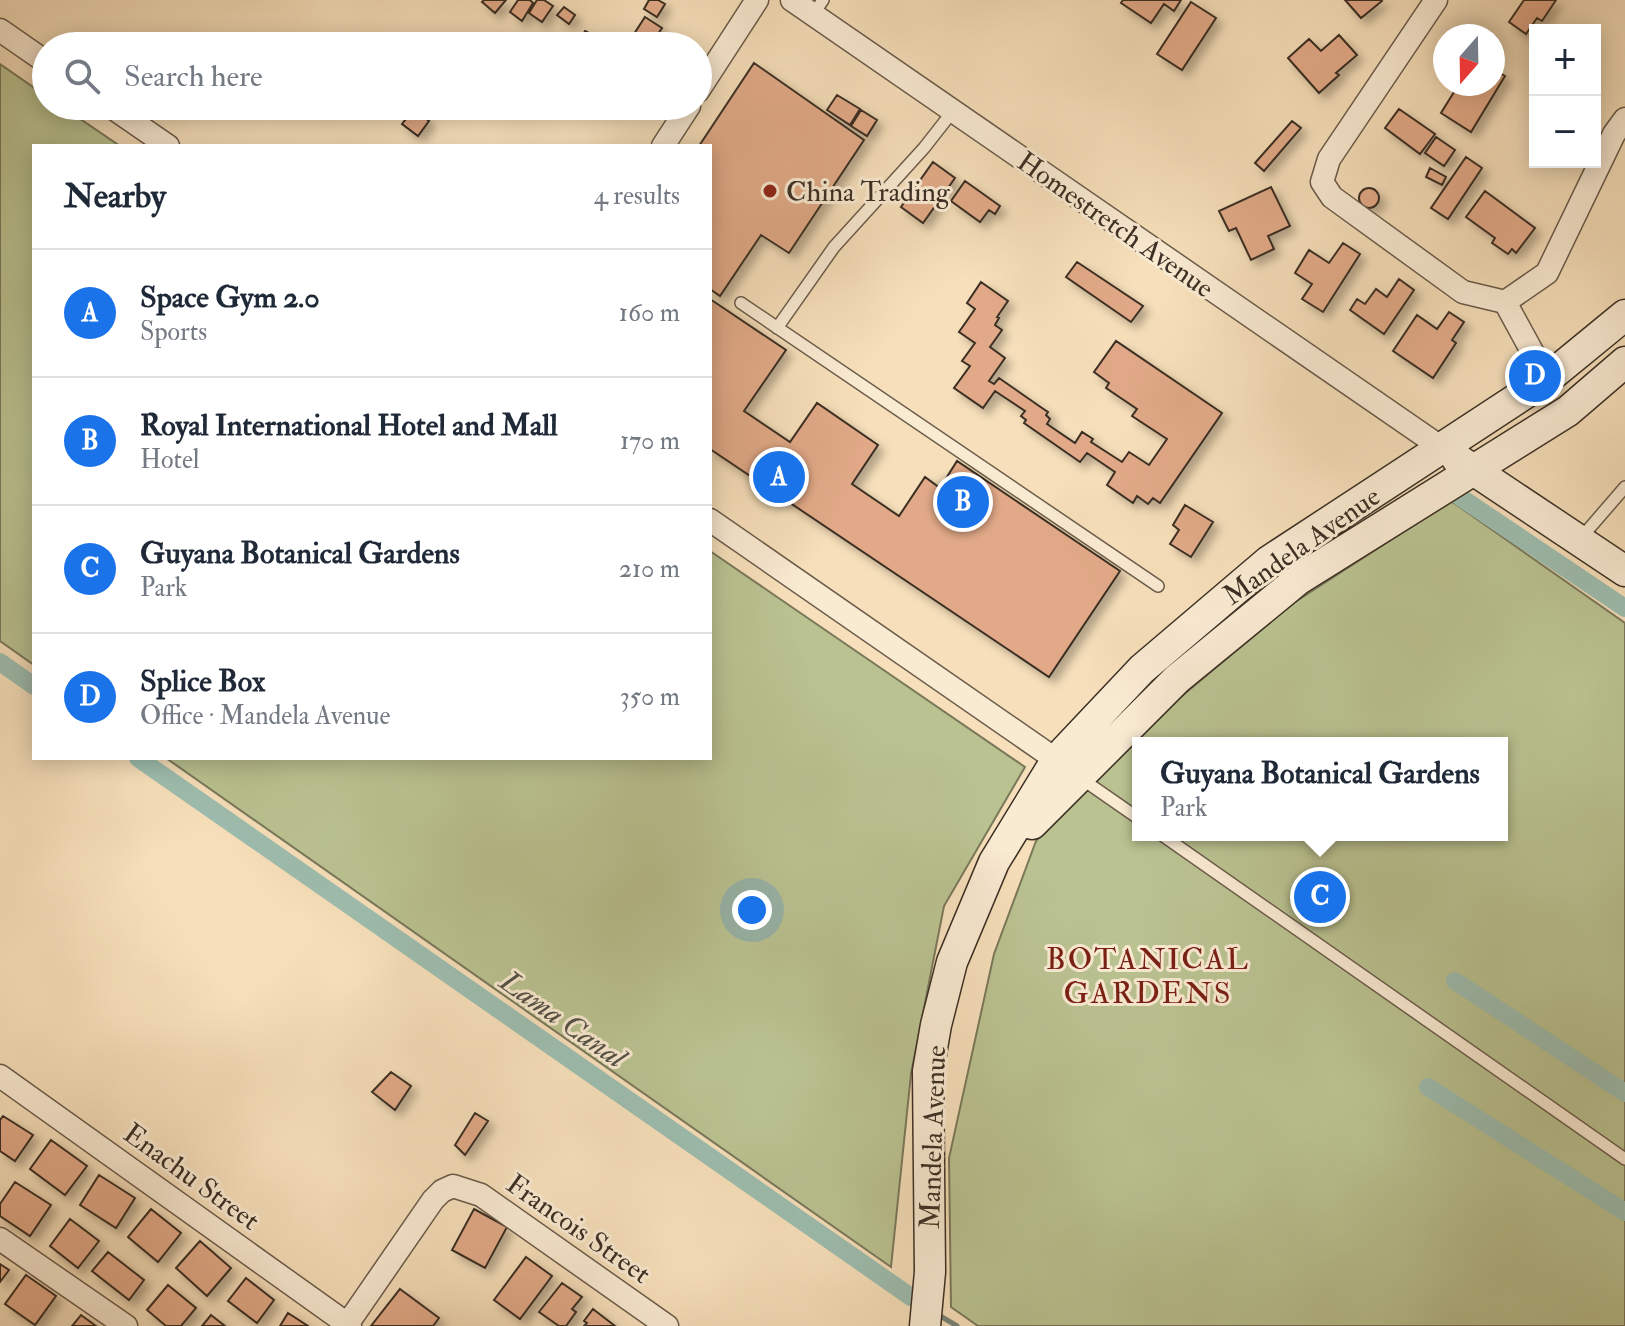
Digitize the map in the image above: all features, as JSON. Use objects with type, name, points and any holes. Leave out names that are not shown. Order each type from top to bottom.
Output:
[{"type":"main road","name":"Mandela Avenue","points":[[925,1326],[930,1272],[928,1071],[952,962],[994,862],[1142,669],[1269,561],[1547,379],[1625,315]]},
{"type":"main road","name":"Mandela Avenue","points":[[1067,768],[1299,579],[1568,411],[1625,362]]},
{"type":"main road","points":[[1442,448],[1625,571]]},
{"type":"street","points":[[712,69],[757,0]]},
{"type":"street","name":"Homestretch Avenue","points":[[792,0],[818,7],[953,111],[1442,448]]},
{"type":"street","points":[[1436,0],[1329,159],[1322,182],[1332,197],[1463,292],[1505,302],[1547,379]]},
{"type":"street","points":[[0,30],[32,52]]},
{"type":"street","points":[[1505,302],[1547,273],[1614,134],[1625,119]]},
{"type":"street","points":[[130,120],[165,144]]},
{"type":"street","points":[[664,144],[680,120]]},
{"type":"street","points":[[712,521],[1067,768]]},
{"type":"street","name":"Enachu Street","points":[[0,1076],[348,1325]]},
{"type":"street","name":"Francois Street","points":[[348,1325],[433,1200],[453,1186],[481,1195],[667,1326]]},
{"type":"street","points":[[0,1239],[126,1326]]},
{"type":"lane","points":[[777,328],[834,247],[924,148],[953,111]]},
{"type":"lane","points":[[741,303],[1158,586]]},
{"type":"lane","points":[[1579,541],[1625,487]]},
{"type":"lane","points":[[1067,768],[1132,814]]},
{"type":"lane","points":[[1171,841],[1625,1159]]},
{"type":"green space","points":[[0,64],[32,86],[32,120],[82,120],[117,144],[32,144],[32,664],[0,641]]},
{"type":"green space","points":[[1451,501],[1625,623],[1625,1326],[978,1326],[951,1307],[949,1158],[994,954],[1036,841],[1132,739],[1132,841],[1508,841],[1508,737],[1134,737],[1292,604]]},
{"type":"green space","points":[[712,552],[1025,767],[944,906],[911,1074],[891,1267],[169,760],[712,760]]},
{"type":"building","points":[[506,0],[495,13],[482,2]]},
{"type":"building","points":[[518,0],[533,3],[522,21],[510,12]]},
{"type":"building","points":[[537,0],[544,0],[553,6],[542,22],[529,13]]},
{"type":"building","points":[[649,0],[665,4],[657,17],[644,9]]},
{"type":"building","points":[[1123,0],[1181,0],[1174,11],[1164,4],[1151,23],[1121,3]]},
{"type":"building","points":[[1345,0],[1381,0],[1382,1],[1361,18]]},
{"type":"building","points":[[1524,0],[1556,0],[1542,21],[1537,18],[1529,24],[1526,34],[1509,22]]},
{"type":"building","points":[[1191,2],[1216,18],[1182,70],[1157,54]]},
{"type":"building","points":[[564,7],[575,15],[569,24],[557,15]]},
{"type":"building","points":[[645,17],[662,28],[659,32],[635,32]]},
{"type":"building","points":[[1339,35],[1357,55],[1319,93],[1288,58],[1309,39],[1321,51]]},
{"type":"building","name":"China Trading","points":[[754,63],[864,140],[789,253],[761,235],[720,296],[712,290],[712,144],[700,144]]},
{"type":"building","points":[[837,95],[860,109],[850,125],[827,110]]},
{"type":"building","points":[[1452,96],[1493,96],[1471,132],[1441,113]]},
{"type":"building","points":[[1399,109],[1435,134],[1420,154],[1385,128]]},
{"type":"building","points":[[861,110],[877,120],[867,136],[851,126]]},
{"type":"building","points":[[405,120],[429,121],[418,136],[402,124]]},
{"type":"building","points":[[1292,121],[1301,128],[1264,171],[1255,163]]},
{"type":"building","points":[[1436,137],[1455,150],[1444,166],[1425,153]]},
{"type":"building","points":[[1466,157],[1482,168],[1448,219],[1431,208]]},
{"type":"building","points":[[933,162],[955,178],[923,223],[901,207]]},
{"type":"building","points":[[1430,168],[1446,177],[1442,185],[1426,177]]},
{"type":"building","points":[[965,181],[1000,206],[995,214],[989,210],[980,222],[951,201]]},
{"type":"building","points":[[1271,187],[1290,226],[1268,236],[1274,249],[1251,260],[1236,228],[1229,231],[1219,211]]},
{"type":"building","points":[[1369,188],[1376,191],[1379,198],[1376,205],[1369,208],[1362,205],[1359,198],[1362,191]]},
{"type":"building","points":[[1485,191],[1535,228],[1516,253],[1512,249],[1508,254],[1492,243],[1495,238],[1466,217]]},
{"type":"building","points":[[1343,243],[1360,254],[1323,312],[1302,299],[1312,284],[1295,273],[1309,250],[1329,263]]},
{"type":"building","points":[[1077,262],[1143,306],[1131,322],[1066,277]]},
{"type":"building","points":[[1399,279],[1414,290],[1384,334],[1350,310],[1357,299],[1365,304],[1376,289],[1387,297]]},
{"type":"building","points":[[981,282],[1008,301],[995,325],[1002,330],[990,347],[1005,358],[989,381],[994,384],[999,378],[1048,412],[1046,415],[1050,419],[1047,424],[1075,443],[1082,432],[1093,439],[1091,442],[1122,462],[1129,452],[1149,465],[1167,439],[1132,416],[1137,409],[1106,388],[1109,383],[1094,372],[1116,341],[1222,413],[1160,503],[1153,498],[1148,504],[1137,496],[1133,503],[1107,485],[1115,472],[1087,453],[1080,462],[1024,423],[1026,420],[1021,416],[1025,411],[995,391],[983,408],[954,388],[970,366],[962,361],[975,343],[959,332],[975,309],[967,303]]},
{"type":"building","points":[[712,300],[786,350],[744,411],[790,442],[817,403],[878,445],[852,484],[899,516],[925,477],[940,488],[957,461],[1120,571],[1049,677],[712,450]]},
{"type":"building","points":[[1449,312],[1464,322],[1452,340],[1456,343],[1433,378],[1393,351],[1417,315],[1437,329]]},
{"type":"building","points":[[1185,505],[1213,522],[1191,557],[1170,544],[1179,530],[1173,525]]},
{"type":"building","points":[[391,1072],[411,1086],[395,1110],[372,1092]]},
{"type":"building","points":[[475,1113],[488,1121],[465,1155],[455,1145]]},
{"type":"building","points":[[3,1116],[33,1135],[15,1161],[0,1151],[0,1120]]},
{"type":"building","points":[[51,1140],[87,1166],[65,1195],[30,1169]]},
{"type":"building","points":[[99,1175],[135,1198],[116,1228],[80,1205]]},
{"type":"building","points":[[15,1182],[51,1205],[30,1236],[0,1216],[0,1204]]},
{"type":"building","points":[[151,1209],[181,1233],[158,1262],[128,1237]]},
{"type":"building","points":[[474,1209],[507,1227],[485,1268],[452,1250]]},
{"type":"building","points":[[70,1219],[99,1241],[78,1268],[50,1246]]},
{"type":"building","points":[[200,1241],[231,1268],[207,1296],[176,1268]]},
{"type":"building","points":[[108,1252],[144,1280],[129,1300],[92,1271]]},
{"type":"building","points":[[526,1257],[552,1276],[520,1319],[494,1300]]},
{"type":"building","points":[[0,1264],[9,1270],[0,1282]]},
{"type":"building","points":[[26,1275],[56,1296],[35,1325],[5,1304]]},
{"type":"building","points":[[246,1278],[274,1300],[257,1323],[228,1301]]},
{"type":"building","points":[[562,1283],[582,1297],[572,1309],[576,1312],[566,1326],[559,1326],[539,1312]]},
{"type":"building","points":[[168,1285],[196,1308],[181,1326],[166,1326],[147,1310]]},
{"type":"building","points":[[400,1289],[439,1318],[433,1326],[371,1326]]},
{"type":"building","points":[[593,1309],[615,1326],[584,1326]]},
{"type":"building","points":[[288,1313],[308,1326],[280,1326]]},
{"type":"building","points":[[81,1315],[96,1326],[72,1326]]},
{"type":"building","points":[[211,1315],[225,1326],[202,1326]]},
{"type":"waterway","points":[[1460,497],[1625,608]]},
{"type":"waterway","name":"Lama Canal","points":[[0,662],[32,685]]},
{"type":"waterway","name":"Lama Canal","points":[[141,760],[911,1297]]},
{"type":"waterway","points":[[1455,981],[1625,1093]]},
{"type":"waterway","points":[[1428,1087],[1625,1212]]},
{"type":"waterway","name":"Lama Canal","points":[[937,1314],[957,1326]]},
{"type":"place","name":"China Trading","points":[[770,191]]},
{"type":"place","name":"Splice Box","points":[[1535,376]]},
{"type":"place","name":"Space Gym 2.0","points":[[779,477]]},
{"type":"place","name":"Royal International Hotel and Mall","points":[[963,502]]},
{"type":"place","name":"Guyana Botanical Gardens","points":[[1320,897]]},
{"type":"district","name":"BOTANICAL GARDENS","points":[[1148,976]]}]
